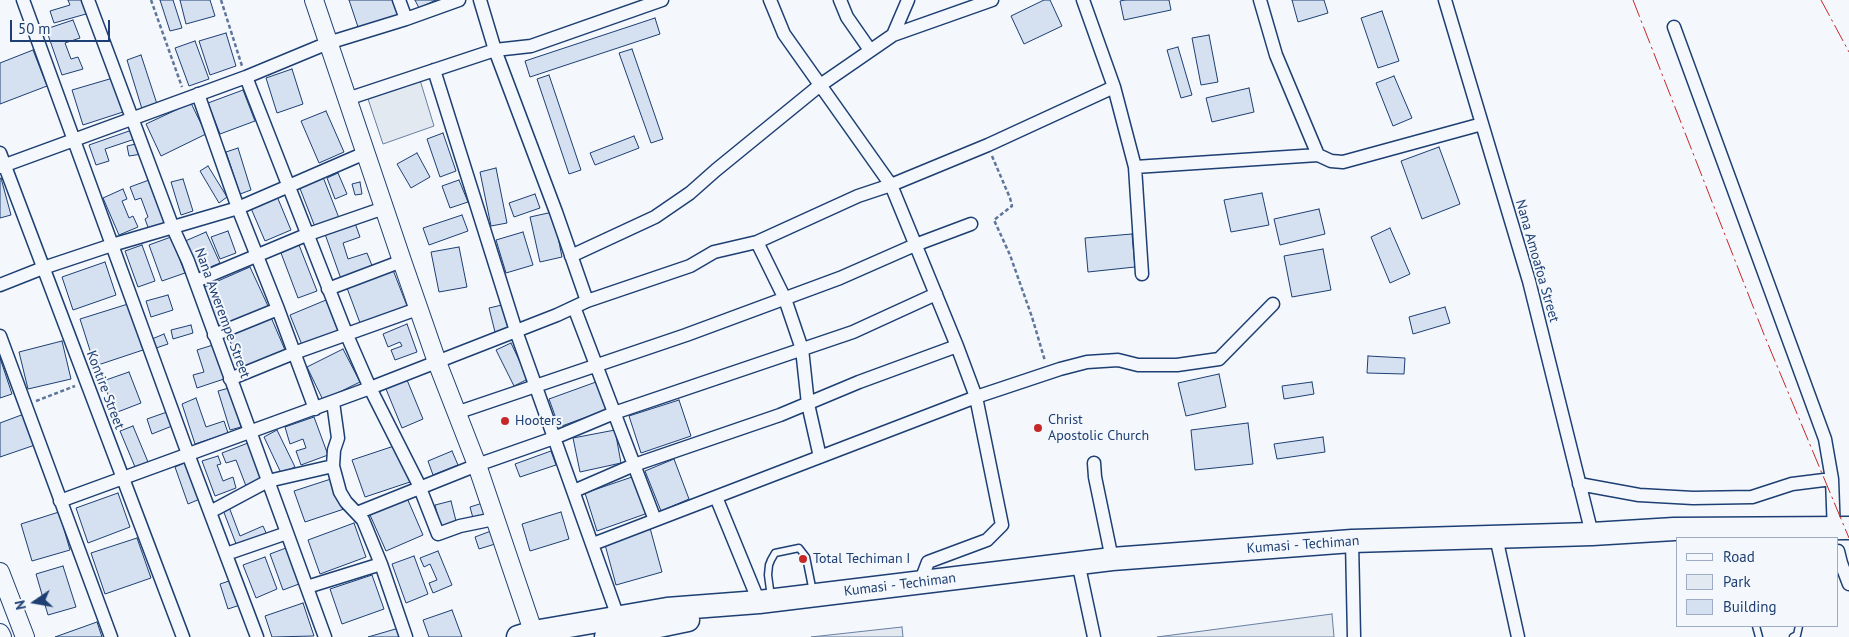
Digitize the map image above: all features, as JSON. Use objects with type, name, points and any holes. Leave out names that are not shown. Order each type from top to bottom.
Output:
[{"type":"highway","name":"Kumasi - Techiman","points":[[529,635],[614,632],[667,609],[765,601],[1112,559],[1352,541],[1592,534],[1674,529],[1742,534],[1839,532]]},
{"type":"street","points":[[23,0],[188,454],[258,637]]},
{"type":"street","name":"Nana Awerempe Street","points":[[88,0],[173,228],[196,281],[325,637]]},
{"type":"street","points":[[2,166],[192,96],[321,40],[308,0]]},
{"type":"street","points":[[314,0],[437,362],[477,465],[529,635]]},
{"type":"street","points":[[399,0],[406,19]]},
{"type":"street","points":[[245,74],[328,43],[406,19],[459,0]]},
{"type":"street","points":[[480,0],[495,50],[587,301]]},
{"type":"street","points":[[347,99],[495,50],[531,46],[662,0]]},
{"type":"street","points":[[770,0],[784,34],[891,185],[976,397],[1002,525],[987,540],[928,562],[920,583]]},
{"type":"street","points":[[840,0],[846,17],[870,50]]},
{"type":"street","points":[[893,35],[908,0]]},
{"type":"street","points":[[571,256],[654,217],[690,193],[820,86],[893,35],[992,0]]},
{"type":"street","points":[[1084,0],[1114,86],[1135,167],[1142,274]]},
{"type":"street","points":[[1260,0],[1276,55],[1318,155]]},
{"type":"street","name":"Nana Amoafoa Street","points":[[1445,0],[1529,281],[1592,534]]},
{"type":"street","points":[[1674,27],[1818,416],[1825,439],[1839,532]]},
{"type":"street","points":[[434,70],[516,332],[594,544],[614,632]]},
{"type":"street","points":[[245,74],[306,235],[346,333],[370,388],[418,483],[438,534],[460,526],[494,519]]},
{"type":"street","points":[[60,501],[334,402],[516,332],[587,301],[690,266],[714,252],[757,242],[858,196],[891,185],[988,145],[1114,86]]},
{"type":"street","points":[[192,96],[278,309],[314,409]]},
{"type":"street","points":[[1135,167],[1318,155],[1331,161],[1343,162],[1482,124]]},
{"type":"street","name":"Kontire Street","points":[[0,153],[2,166],[43,268],[180,636]]},
{"type":"street","points":[[0,285],[43,268],[112,245],[238,208],[365,153]]},
{"type":"street","points":[[196,281],[306,235],[384,208]]},
{"type":"street","points":[[456,413],[536,387],[783,299],[840,278],[915,245],[971,224]]},
{"type":"street","points":[[757,242],[783,299],[802,349],[808,404],[820,457]]},
{"type":"street","points":[[328,289],[402,261]]},
{"type":"street","points":[[357,513],[477,465],[554,438],[614,413],[853,332],[936,294]]},
{"type":"street","points":[[594,544],[976,397],[1049,372],[1086,362],[1118,360],[1138,365],[1177,365],[1219,359],[1272,304]]},
{"type":"street","points":[[574,307],[655,520]]},
{"type":"street","points":[[230,379],[346,333],[420,308]]},
{"type":"street","points":[[214,335],[278,309]]},
{"type":"street","points":[[0,336],[111,637]]},
{"type":"street","points":[[574,491],[634,465],[780,415],[859,382],[957,346]]},
{"type":"street","points":[[334,402],[338,438],[334,450],[333,466],[340,492],[346,502],[363,520],[381,564],[406,637]]},
{"type":"street","points":[[1094,463],[1112,559]]},
{"type":"street","points":[[210,512],[268,481],[333,466]]},
{"type":"street","points":[[1580,484],[1639,495],[1693,498],[1752,497],[1792,484],[1832,479]]},
{"type":"street","points":[[716,497],[765,601]]},
{"type":"street","points":[[226,554],[287,533]]},
{"type":"street","points":[[1496,537],[1518,637]]},
{"type":"street","points":[[1352,541],[1354,637]]},
{"type":"street","points":[[1839,555],[1849,584]]},
{"type":"street","points":[[1078,562],[1094,637]]},
{"type":"street","points":[[307,587],[381,564]]},
{"type":"street","points":[[0,572],[25,637]]},
{"type":"street","points":[[0,633],[2,637]]},
{"type":"lane","points":[[765,601],[771,560],[775,553],[799,548],[806,557],[814,595]]},
{"type":"lane","points":[[1793,637],[1797,635],[1799,627]]},
{"type":"path","points":[[151,0],[192,96]]},
{"type":"path","points":[[221,0],[245,74]]},
{"type":"path","points":[[988,145],[1012,206],[994,220],[1010,255],[1049,372]]},
{"type":"path","points":[[26,406],[86,382]]},
{"type":"green space","points":[[420,80],[434,126],[383,144],[367,96]]},
{"type":"green space","points":[[1332,614],[1334,637],[1157,637]]},
{"type":"green space","points":[[902,627],[903,637],[811,637]]},
{"type":"building","points":[[68,0],[82,0],[86,14],[54,23],[50,11],[70,5]]},
{"type":"building","points":[[160,0],[173,0],[182,28],[170,31]]},
{"type":"building","points":[[180,0],[210,0],[215,16],[186,24]]},
{"type":"building","points":[[349,0],[393,0],[398,16],[359,30]]},
{"type":"building","points":[[415,0],[436,0],[419,8]]},
{"type":"building","points":[[1044,0],[1050,0],[1062,26],[1024,44],[1011,16]]},
{"type":"building","points":[[1169,0],[1171,10],[1124,20],[1120,1]]},
{"type":"building","points":[[1292,0],[1324,0],[1328,13],[1298,22]]},
{"type":"building","points":[[1382,11],[1399,61],[1378,68],[1361,18]]},
{"type":"building","points":[[655,18],[660,34],[530,77],[525,61]]},
{"type":"building","points":[[73,20],[80,38],[65,43],[71,59],[78,57],[83,69],[62,75],[46,29]]},
{"type":"building","points":[[226,33],[236,66],[210,75],[199,41]]},
{"type":"building","points":[[1209,35],[1218,82],[1201,85],[1192,38]]},
{"type":"building","points":[[195,41],[209,79],[189,86],[175,48]]},
{"type":"building","points":[[1178,47],[1192,95],[1181,98],[1167,50]]},
{"type":"building","points":[[632,49],[663,139],[651,143],[619,53]]},
{"type":"building","points":[[33,50],[47,86],[0,104],[0,63]]},
{"type":"building","points":[[141,55],[157,104],[142,109],[127,60]]},
{"type":"building","points":[[292,69],[303,104],[277,113],[266,78]]},
{"type":"building","points":[[549,75],[581,170],[569,174],[537,79]]},
{"type":"building","points":[[1394,76],[1412,118],[1393,126],[1376,83]]},
{"type":"building","points":[[113,78],[123,112],[83,125],[72,90]]},
{"type":"building","points":[[1249,88],[1254,112],[1212,122],[1206,98]]},
{"type":"building","points":[[243,90],[255,121],[220,134],[208,103]]},
{"type":"building","points":[[191,103],[206,134],[161,156],[146,124]]},
{"type":"building","points":[[326,111],[344,152],[319,163],[301,121]]},
{"type":"building","points":[[132,130],[135,139],[105,149],[109,161],[96,165],[89,145]]},
{"type":"building","points":[[443,133],[456,171],[440,177],[427,139]]},
{"type":"building","points":[[634,136],[639,148],[595,165],[590,153]]},
{"type":"building","points":[[140,143],[142,154],[129,156],[127,146]]},
{"type":"building","points":[[1439,147],[1460,204],[1422,219],[1401,161]]},
{"type":"building","points":[[238,148],[251,190],[240,194],[226,152]]},
{"type":"building","points":[[417,153],[430,177],[411,188],[397,164]]},
{"type":"building","points":[[208,166],[227,197],[219,203],[200,171]]},
{"type":"building","points":[[496,168],[507,223],[491,226],[480,172]]},
{"type":"building","points":[[338,173],[347,194],[335,199],[327,178]]},
{"type":"building","points":[[323,177],[339,218],[315,227],[299,186]]},
{"type":"building","points":[[0,179],[11,215],[0,218]]},
{"type":"building","points":[[183,179],[193,211],[181,215],[171,182]]},
{"type":"building","points":[[149,180],[165,224],[149,230],[145,219],[148,217],[141,198],[135,200],[130,187]]},
{"type":"building","points":[[459,180],[468,202],[450,208],[442,186]]},
{"type":"building","points":[[360,182],[362,194],[355,195],[352,184]]},
{"type":"building","points":[[123,189],[127,199],[122,201],[129,218],[133,216],[138,227],[119,235],[103,198]]},
{"type":"building","points":[[1262,193],[1269,225],[1231,232],[1224,200]]},
{"type":"building","points":[[276,194],[291,230],[265,241],[250,206]]},
{"type":"building","points":[[535,194],[540,208],[514,217],[509,203]]},
{"type":"building","points":[[1319,209],[1325,234],[1280,245],[1274,219]]},
{"type":"building","points":[[553,212],[562,257],[540,262],[530,217]]},
{"type":"building","points":[[462,215],[468,231],[429,245],[423,228]]},
{"type":"building","points":[[355,223],[360,237],[343,243],[348,259],[367,253],[373,268],[341,279],[325,234]]},
{"type":"building","points":[[1390,228],[1410,274],[1390,283],[1371,237]]},
{"type":"building","points":[[228,231],[236,253],[220,259],[211,237]]},
{"type":"building","points":[[206,232],[220,263],[196,273],[183,242]]},
{"type":"building","points":[[523,232],[533,265],[506,273],[496,240]]},
{"type":"building","points":[[1132,234],[1135,267],[1088,272],[1085,238]]},
{"type":"building","points":[[171,237],[185,273],[162,281],[149,245]]},
{"type":"building","points":[[142,245],[155,281],[138,287],[125,251]]},
{"type":"building","points":[[299,245],[317,291],[298,298],[281,253]]},
{"type":"building","points":[[459,247],[467,287],[439,292],[431,252]]},
{"type":"building","points":[[1323,249],[1331,290],[1292,297],[1284,256]]},
{"type":"building","points":[[105,262],[116,295],[73,310],[62,277]]},
{"type":"building","points":[[250,267],[268,306],[220,328],[202,288]]},
{"type":"building","points":[[393,270],[407,306],[360,323],[347,288]]},
{"type":"building","points":[[168,295],[173,310],[151,317],[146,301]]},
{"type":"building","points":[[326,300],[338,331],[302,345],[290,315]]},
{"type":"building","points":[[128,304],[143,350],[95,366],[80,319]]},
{"type":"building","points":[[502,305],[508,328],[495,332],[489,308]]},
{"type":"building","points":[[1445,307],[1450,323],[1413,334],[1409,317]]},
{"type":"building","points":[[270,315],[285,350],[242,369],[227,334]]},
{"type":"building","points":[[407,324],[417,352],[395,360],[391,350],[402,346],[400,342],[388,347],[383,334]]},
{"type":"building","points":[[191,325],[193,333],[173,339],[171,330]]},
{"type":"building","points":[[164,334],[168,344],[156,348],[152,339]]},
{"type":"building","points":[[62,341],[71,379],[28,389],[19,352]]},
{"type":"building","points":[[511,343],[528,379],[514,386],[496,350]]},
{"type":"building","points":[[213,345],[224,379],[197,388],[193,375],[204,372],[197,350]]},
{"type":"building","points":[[343,349],[360,382],[323,400],[307,367]]},
{"type":"building","points":[[1368,356],[1405,358],[1404,374],[1367,373]]},
{"type":"building","points":[[0,358],[12,394],[0,398]]},
{"type":"building","points":[[129,372],[141,403],[115,413],[103,381]]},
{"type":"building","points":[[1219,374],[1226,407],[1186,416],[1178,383]]},
{"type":"building","points":[[407,380],[423,419],[402,428],[386,389]]},
{"type":"building","points":[[596,382],[606,410],[559,427],[549,399]]},
{"type":"building","points":[[1312,382],[1314,394],[1284,399],[1282,386]]},
{"type":"building","points":[[229,388],[241,427],[230,430],[218,391]]},
{"type":"building","points":[[196,398],[206,427],[224,421],[228,433],[195,444],[182,404]]},
{"type":"building","points":[[679,400],[691,436],[641,453],[629,416]]},
{"type":"building","points":[[167,412],[172,426],[152,434],[147,419]]},
{"type":"building","points":[[24,414],[35,445],[0,457],[0,423]]},
{"type":"building","points":[[314,417],[328,455],[301,465],[296,451],[306,448],[303,439],[290,444],[285,427]]},
{"type":"building","points":[[1248,423],[1253,464],[1195,470],[1191,430]]},
{"type":"building","points":[[133,426],[148,462],[135,467],[120,431]]},
{"type":"building","points":[[277,430],[295,467],[281,473],[264,437]]},
{"type":"building","points":[[615,430],[621,463],[580,472],[573,438]]},
{"type":"building","points":[[1323,437],[1325,452],[1277,459],[1274,444]]},
{"type":"building","points":[[248,443],[262,479],[246,486],[236,460],[226,463],[222,453]]},
{"type":"building","points":[[397,445],[410,482],[365,497],[352,460]]},
{"type":"building","points":[[452,451],[458,465],[433,475],[428,461]]},
{"type":"building","points":[[551,451],[556,465],[520,477],[515,464]]},
{"type":"building","points":[[218,456],[221,464],[217,465],[223,481],[233,477],[236,488],[215,496],[202,461]]},
{"type":"building","points":[[674,459],[689,499],[661,511],[645,471]]},
{"type":"building","points":[[187,462],[200,499],[188,504],[175,467]]},
{"type":"building","points":[[635,476],[648,513],[597,531],[585,493]]},
{"type":"building","points":[[334,478],[344,509],[305,522],[294,491]]},
{"type":"building","points":[[118,493],[130,527],[88,543],[76,508]]},
{"type":"building","points":[[407,498],[423,535],[386,551],[370,515]]},
{"type":"building","points":[[451,501],[457,525],[441,529],[435,505]]},
{"type":"building","points":[[486,502],[489,513],[473,518],[470,507]]},
{"type":"building","points":[[229,507],[240,536],[263,526],[268,537],[238,549],[223,510]]},
{"type":"building","points":[[59,512],[70,550],[32,561],[21,524]]},
{"type":"building","points":[[561,512],[569,539],[530,551],[522,524]]},
{"type":"building","points":[[354,523],[366,557],[320,574],[308,540]]},
{"type":"building","points":[[650,528],[662,572],[616,585],[604,541]]},
{"type":"building","points":[[491,531],[495,544],[479,549],[475,537]]},
{"type":"building","points":[[137,538],[151,578],[105,594],[91,553]]},
{"type":"building","points":[[286,548],[299,584],[283,590],[270,554]]},
{"type":"building","points":[[438,551],[452,585],[433,593],[429,583],[437,580],[430,564],[424,567],[420,558]]},
{"type":"building","points":[[414,556],[428,594],[406,603],[392,564]]},
{"type":"building","points":[[265,557],[277,589],[256,598],[243,565]]},
{"type":"building","points":[[63,566],[76,607],[48,615],[36,574]]},
{"type":"building","points":[[372,575],[384,609],[342,624],[330,589]]},
{"type":"building","points":[[232,580],[240,605],[228,609],[220,584]]},
{"type":"building","points":[[303,603],[314,636],[272,637],[265,616]]},
{"type":"building","points":[[452,610],[462,637],[429,637],[423,620]]},
{"type":"building","points":[[97,622],[102,637],[55,637]]},
{"type":"building","points":[[399,628],[401,637],[368,637]]},
{"type":"power","points":[[1633,0],[1765,337],[1849,538]]},
{"type":"power","points":[[1821,0],[1849,52]]},
{"type":"place","name":"Hooters","points":[[505,421]]},
{"type":"place","name":"Christ Apostolic Church","points":[[1038,428]]},
{"type":"place","name":"Total Techiman I","points":[[803,559]]}]
